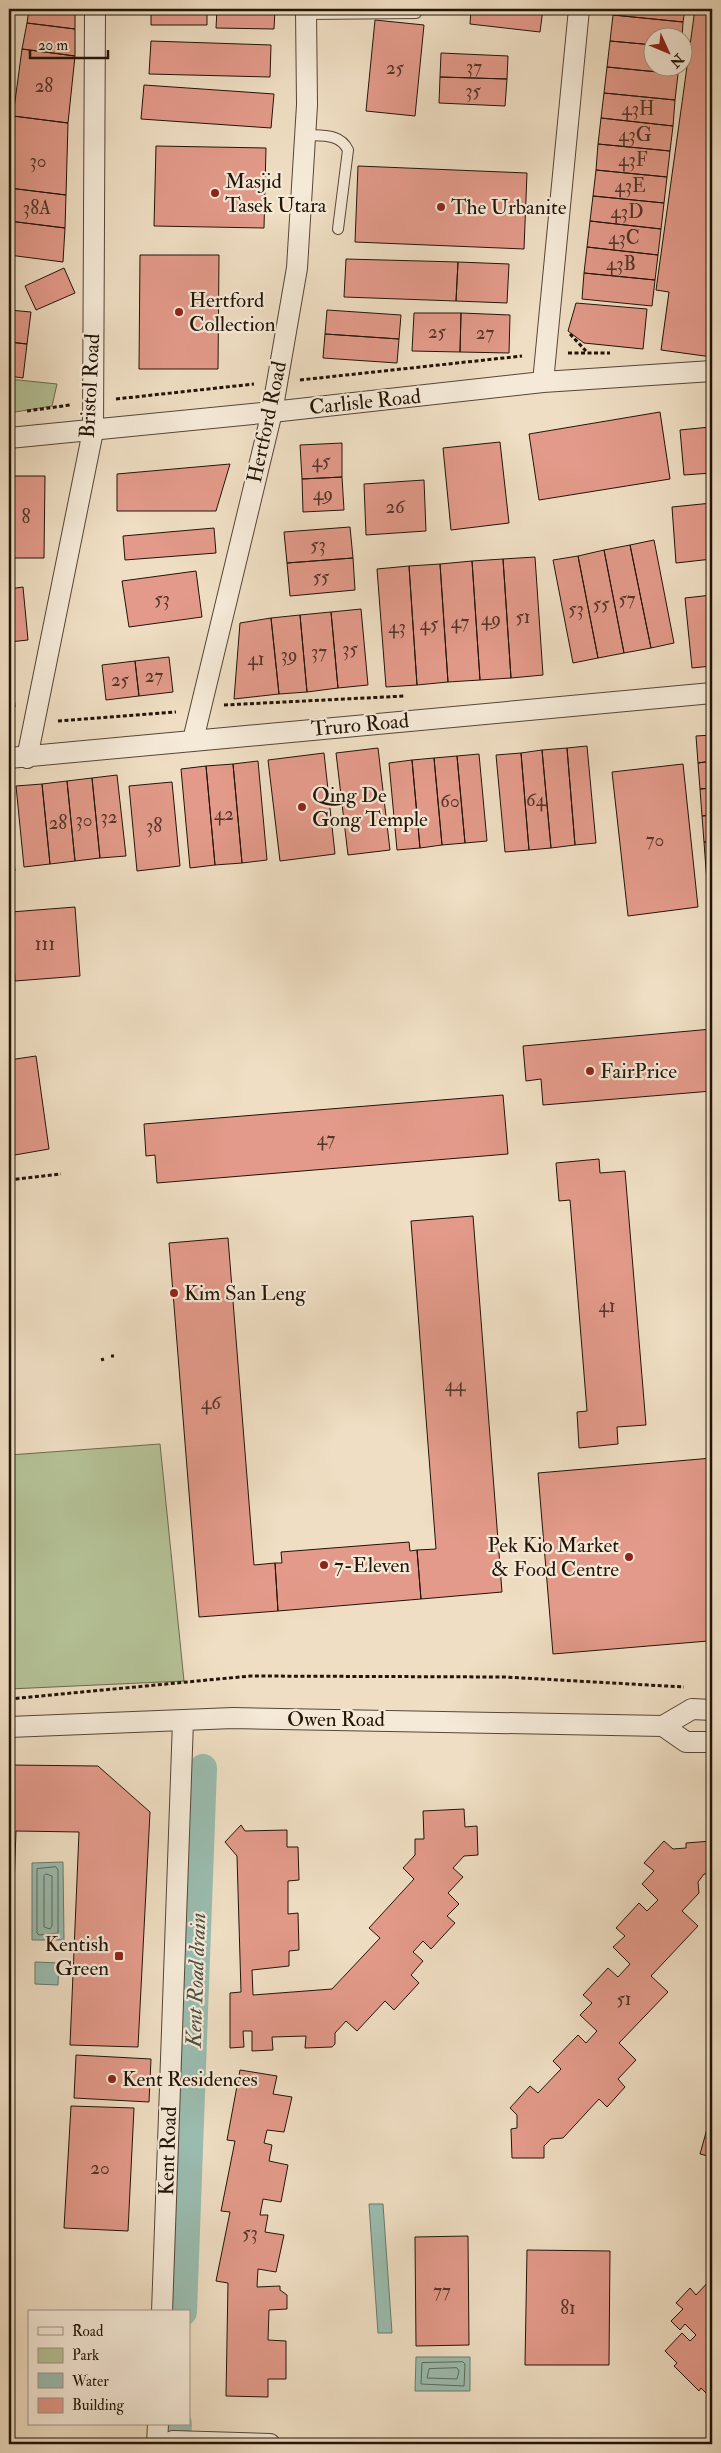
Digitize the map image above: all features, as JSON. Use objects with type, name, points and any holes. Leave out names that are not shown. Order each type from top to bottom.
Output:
[{"type":"street","name":"Bristol Road","points":[[18,758],[33,724],[88,445],[93,430],[95,9]]},
{"type":"street","points":[[543,382],[579,9]]},
{"type":"street","name":"Hertford Road","points":[[193,740],[272,412],[297,268],[305,135],[306,11]]},
{"type":"street","name":"Carlisle Road","points":[[9,438],[272,412],[543,382],[712,371]]},
{"type":"street","name":"Truro Road","points":[[18,758],[193,740],[712,693]]},
{"type":"street","points":[[712,1710],[692,1709],[663,1726],[686,1742],[712,1742]]},
{"type":"street","name":"Owen Road","points":[[9,1727],[233,1718],[396,1719],[663,1726]]},
{"type":"street","name":"Kent Road","points":[[162,2310],[183,1721]]},
{"type":"street","points":[[159,2426],[166,2443],[270,2444]]},
{"type":"lane","points":[[306,11],[416,13]]},
{"type":"lane","points":[[305,135],[338,137],[348,150],[338,229]]},
{"type":"path","points":[[18,412],[76,405],[93,400],[545,354],[615,353]]},
{"type":"path","points":[[33,724],[88,717],[181,712],[201,706],[409,696]]},
{"type":"path","points":[[9,1180],[61,1174]]},
{"type":"path","points":[[9,1699],[250,1676],[505,1677],[693,1688]]},
{"type":"green space","points":[[9,379],[57,384],[52,406],[9,413]]},
{"type":"green space","points":[[160,1444],[184,1681],[9,1689],[9,1455]]},
{"type":"water","points":[[63,1862],[64,1940],[32,1940],[32,1863]]},
{"type":"water","points":[[35,1962],[59,1963],[58,1985],[35,1984]]},
{"type":"water","points":[[369,2204],[383,2204],[392,2333],[378,2333]]},
{"type":"water","points":[[416,2357],[470,2357],[470,2391],[415,2391]]},
{"type":"building","points":[[29,9],[75,9],[75,29],[27,23]]},
{"type":"building","points":[[151,9],[207,9],[207,25],[151,25]]},
{"type":"building","points":[[217,9],[275,9],[274,29],[216,28]]},
{"type":"building","points":[[471,9],[543,9],[540,32],[470,24]]},
{"type":"building","points":[[614,9],[685,9],[683,22],[613,15]]},
{"type":"building","points":[[695,9],[712,9],[712,357],[661,350],[669,292],[656,290],[685,78],[694,78],[694,28],[692,28]]},
{"type":"building","points":[[613,15],[683,22],[683,28],[644,28],[644,44],[610,41]]},
{"type":"building","points":[[375,20],[424,25],[415,116],[366,111]]},
{"type":"building","points":[[27,23],[75,29],[75,56],[22,49]]},
{"type":"building","points":[[151,41],[271,45],[270,77],[149,74]]},
{"type":"building","points":[[610,41],[644,44],[644,71],[607,67]]},
{"type":"building","points":[[22,49],[75,56],[68,123],[13,116]]},
{"type":"building","points":[[441,53],[508,56],[507,79],[440,77]]},
{"type":"building","points":[[607,67],[644,71],[644,78],[678,78],[675,100],[604,93]]},
{"type":"building","points":[[440,77],[507,79],[505,106],[439,103]]},
{"type":"building","points":[[144,85],[274,94],[271,128],[141,119]]},
{"type":"building","points":[[604,93],[675,100],[673,126],[601,118]]},
{"type":"building","points":[[13,116],[68,123],[66,195],[9,188],[9,134]]},
{"type":"building","points":[[601,118],[673,126],[670,151],[598,144]]},
{"type":"building","points":[[598,144],[670,151],[667,177],[596,170]]},
{"type":"building","points":[[156,146],[266,148],[264,228],[154,226]]},
{"type":"building","name":"The Urbanite","points":[[358,166],[527,173],[524,249],[355,242]]},
{"type":"building","points":[[596,170],[667,177],[664,203],[593,196]]},
{"type":"building","points":[[9,188],[66,195],[65,228],[9,221]]},
{"type":"building","points":[[593,196],[664,203],[661,229],[590,221]]},
{"type":"building","points":[[9,221],[65,228],[63,262],[9,255]]},
{"type":"building","points":[[590,221],[661,229],[658,255],[587,247]]},
{"type":"building","points":[[587,247],[658,255],[655,280],[584,273]]},
{"type":"building","name":"Hertford Collection","points":[[140,255],[219,255],[218,369],[139,369]]},
{"type":"building","points":[[346,259],[458,262],[456,301],[344,297]]},
{"type":"building","points":[[458,262],[509,264],[507,303],[456,301]]},
{"type":"building","points":[[64,268],[75,293],[36,310],[25,286]]},
{"type":"building","points":[[584,273],[655,280],[652,306],[582,299]]},
{"type":"building","points":[[576,303],[647,309],[643,349],[584,343],[568,331]]},
{"type":"building","points":[[9,310],[31,312],[27,344],[9,342]]},
{"type":"building","points":[[327,310],[401,315],[399,339],[325,334]]},
{"type":"building","points":[[414,313],[461,313],[460,352],[412,351]]},
{"type":"building","points":[[461,313],[510,315],[509,353],[460,352]]},
{"type":"building","points":[[325,334],[399,339],[397,363],[323,358]]},
{"type":"building","points":[[9,342],[27,344],[23,378],[9,376]]},
{"type":"building","points":[[660,412],[670,479],[539,500],[529,434]]},
{"type":"building","points":[[712,427],[712,473],[684,475],[680,430]]},
{"type":"building","points":[[500,442],[509,523],[451,530],[443,448]]},
{"type":"building","points":[[342,443],[342,477],[302,479],[300,445]]},
{"type":"building","points":[[230,464],[216,511],[117,511],[117,474]]},
{"type":"building","points":[[9,476],[45,476],[44,558],[9,558]]},
{"type":"building","points":[[342,477],[344,510],[303,512],[302,479]]},
{"type":"building","points":[[424,480],[426,531],[366,535],[364,484]]},
{"type":"building","points":[[712,503],[712,559],[676,563],[672,507]]},
{"type":"building","points":[[350,527],[353,558],[287,563],[284,532]]},
{"type":"building","points":[[214,528],[216,553],[125,560],[123,536]]},
{"type":"building","points":[[654,540],[674,643],[651,648],[630,545]]},
{"type":"building","points":[[630,545],[651,648],[624,653],[604,550]]},
{"type":"building","points":[[604,550],[624,653],[598,658],[578,556]]},
{"type":"building","points":[[578,556],[598,658],[573,663],[553,560]]},
{"type":"building","points":[[535,557],[543,675],[511,678],[503,559]]},
{"type":"building","points":[[353,558],[355,590],[290,596],[287,563]]},
{"type":"building","points":[[503,559],[511,678],[480,680],[472,561]]},
{"type":"building","points":[[472,561],[480,680],[448,682],[440,564]]},
{"type":"building","points":[[440,564],[448,682],[417,685],[409,566]]},
{"type":"building","points":[[409,566],[417,685],[386,687],[377,569]]},
{"type":"building","points":[[196,571],[202,617],[129,627],[122,581]]},
{"type":"building","points":[[23,587],[28,640],[9,642],[9,589]]},
{"type":"building","points":[[712,595],[712,666],[692,668],[685,598]]},
{"type":"building","points":[[361,609],[368,685],[338,688],[331,612]]},
{"type":"building","points":[[331,612],[338,688],[307,692],[300,615]]},
{"type":"building","points":[[300,615],[307,692],[279,694],[271,618]]},
{"type":"building","points":[[271,618],[279,694],[234,699],[240,623]]},
{"type":"building","points":[[169,657],[173,692],[139,696],[135,661]]},
{"type":"building","points":[[135,661],[139,696],[106,700],[102,665]]},
{"type":"building","points":[[12,671],[15,707],[9,708],[9,672]]},
{"type":"building","points":[[712,735],[712,761],[698,763],[696,736]]},
{"type":"building","points":[[587,746],[596,843],[575,845],[567,748]]},
{"type":"building","points":[[378,748],[390,850],[348,855],[336,753]]},
{"type":"building","points":[[567,748],[575,845],[551,848],[542,750]]},
{"type":"building","points":[[542,750],[551,848],[529,850],[521,753]]},
{"type":"building","name":"Qing De Gong Temple","points":[[324,753],[335,854],[280,861],[268,760]]},
{"type":"building","points":[[521,753],[529,850],[505,852],[496,755]]},
{"type":"building","points":[[479,754],[487,841],[465,843],[457,756]]},
{"type":"building","points":[[457,756],[465,843],[442,845],[434,758]]},
{"type":"building","points":[[434,758],[442,845],[420,848],[412,760]]},
{"type":"building","points":[[412,760],[420,848],[397,850],[389,763]]},
{"type":"building","points":[[258,761],[267,860],[242,863],[233,764]]},
{"type":"building","points":[[712,761],[712,788],[700,789],[698,763]]},
{"type":"building","points":[[233,764],[242,863],[215,865],[206,766]]},
{"type":"building","points":[[683,764],[698,907],[628,916],[612,772]]},
{"type":"building","points":[[206,766],[215,865],[190,868],[181,769]]},
{"type":"building","points":[[117,775],[126,856],[100,858],[92,778]]},
{"type":"building","points":[[92,778],[100,858],[75,861],[67,781]]},
{"type":"building","points":[[67,781],[75,861],[50,864],[42,784]]},
{"type":"building","points":[[172,782],[180,866],[137,871],[129,786]]},
{"type":"building","points":[[42,784],[50,864],[24,867],[16,786]]},
{"type":"building","points":[[712,788],[712,815],[702,816],[700,789]]},
{"type":"building","points":[[712,815],[712,842],[704,842],[702,816]]},
{"type":"building","points":[[9,822],[15,871],[9,872]]},
{"type":"building","points":[[704,842],[712,842],[712,868],[706,869]]},
{"type":"building","points":[[712,868],[712,895],[708,895],[706,869]]},
{"type":"building","points":[[708,895],[712,895],[712,922],[710,922]]},
{"type":"building","points":[[75,907],[80,976],[15,981],[11,912]]},
{"type":"building","points":[[712,1029],[712,1091],[543,1105],[541,1079],[526,1081],[523,1046]]},
{"type":"building","points":[[36,1056],[49,1149],[9,1156],[9,1060]]},
{"type":"building","points":[[503,1095],[508,1154],[157,1183],[155,1155],[146,1156],[144,1124]]},
{"type":"building","points":[[599,1159],[600,1173],[625,1171],[646,1425],[617,1427],[618,1444],[579,1448],[577,1412],[587,1411],[570,1200],[559,1201],[556,1163]]},
{"type":"building","points":[[473,1216],[502,1592],[421,1599],[417,1550],[436,1549],[411,1221]]},
{"type":"building","points":[[228,1238],[254,1565],[275,1563],[278,1611],[199,1617],[169,1243]]},
{"type":"building","name":"Pek Kio Market & Food Centre","points":[[712,1458],[712,1653],[709,1653],[708,1641],[553,1654],[538,1473]]},
{"type":"building","points":[[409,1542],[410,1551],[417,1550],[421,1599],[278,1611],[275,1563],[282,1563],[281,1552]]},
{"type":"building","points":[[9,1765],[98,1766],[150,1812],[138,2047],[70,2045],[79,1832],[16,1831],[9,2026]]},
{"type":"building","points":[[464,1809],[465,1827],[477,1826],[478,1855],[464,1856],[453,1868],[463,1877],[448,1893],[459,1904],[447,1916],[455,1923],[431,1949],[423,1941],[413,1952],[423,1961],[411,1975],[419,1983],[394,2010],[385,2001],[357,2031],[346,2021],[335,2033],[335,2044],[332,2047],[305,2048],[306,2036],[272,2037],[273,2050],[252,2051],[252,2031],[243,2031],[244,2047],[230,2048],[230,1993],[241,1992],[237,1856],[225,1842],[241,1825],[245,1831],[287,1830],[287,1847],[298,1847],[299,1880],[288,1881],[288,1914],[298,1913],[299,1950],[289,1951],[289,1966],[252,1970],[253,1995],[332,1989],[380,1938],[369,1928],[414,1879],[403,1868],[415,1855],[415,1839],[424,1839],[423,1811]]},
{"type":"building","points":[[664,1841],[673,1849],[686,1848],[686,1843],[712,1841],[712,1874],[704,1874],[698,1882],[699,1893],[682,1911],[698,1926],[651,1976],[668,1992],[619,2043],[636,2060],[618,2079],[625,2087],[607,2107],[599,2099],[563,2138],[551,2139],[544,2146],[544,2158],[512,2158],[511,2129],[517,2128],[517,2115],[510,2108],[530,2086],[538,2093],[561,2069],[553,2061],[578,2035],[586,2043],[597,2031],[580,2015],[592,2003],[583,1995],[608,1968],[618,1977],[630,1964],[613,1947],[625,1936],[616,1928],[639,1903],[647,1911],[658,1900],[642,1884],[654,1871],[644,1863]]},
{"type":"building","name":"Kent Residences","points":[[76,2055],[151,2059],[149,2102],[74,2098]]},
{"type":"building","points":[[240,2070],[277,2076],[273,2094],[292,2097],[284,2132],[267,2130],[264,2143],[272,2145],[269,2161],[288,2165],[281,2202],[263,2199],[260,2215],[268,2215],[265,2232],[284,2235],[276,2272],[258,2269],[257,2287],[280,2286],[280,2290],[287,2295],[287,2309],[269,2310],[268,2340],[286,2341],[286,2379],[268,2379],[268,2397],[226,2396],[228,2283],[216,2281],[230,2212],[221,2211],[235,2141],[227,2140]]},
{"type":"building","points":[[71,2106],[134,2108],[128,2231],[64,2228]]},
{"type":"building","points":[[712,2111],[712,2157],[700,2154]]},
{"type":"building","points":[[468,2236],[469,2345],[416,2346],[415,2237]]},
{"type":"building","points":[[527,2250],[610,2251],[609,2365],[525,2365]]},
{"type":"building","points":[[712,2278],[712,2390],[708,2395],[701,2388],[699,2391],[674,2366],[677,2363],[665,2351],[682,2333],[690,2341],[696,2335],[685,2324],[680,2330],[671,2321],[683,2309],[676,2303],[690,2288],[696,2295]]},
{"type":"waterway","name":"Kent Road drain","points":[[183,2310],[203,1768]]},
{"type":"waterway","name":"Kent Road drain","points":[[177,2444],[178,2426]]},
{"type":"place","name":"Masjid Tasek Utara","points":[[215,193]]},
{"type":"place","name":"The Urbanite","points":[[441,207]]},
{"type":"place","name":"Hertford Collection","points":[[179,312]]},
{"type":"place","name":"Qing De Gong Temple","points":[[302,807]]},
{"type":"place","name":"FairPrice","points":[[590,1071]]},
{"type":"place","name":"Kim San Leng","points":[[174,1293]]},
{"type":"place","name":"Pek Kio Market & Food Centre","points":[[629,1557]]},
{"type":"place","name":"7-Eleven","points":[[324,1565]]},
{"type":"place","name":"Kentish Green","points":[[119,1956]]},
{"type":"place","name":"Kent Residences","points":[[112,2079]]}]
